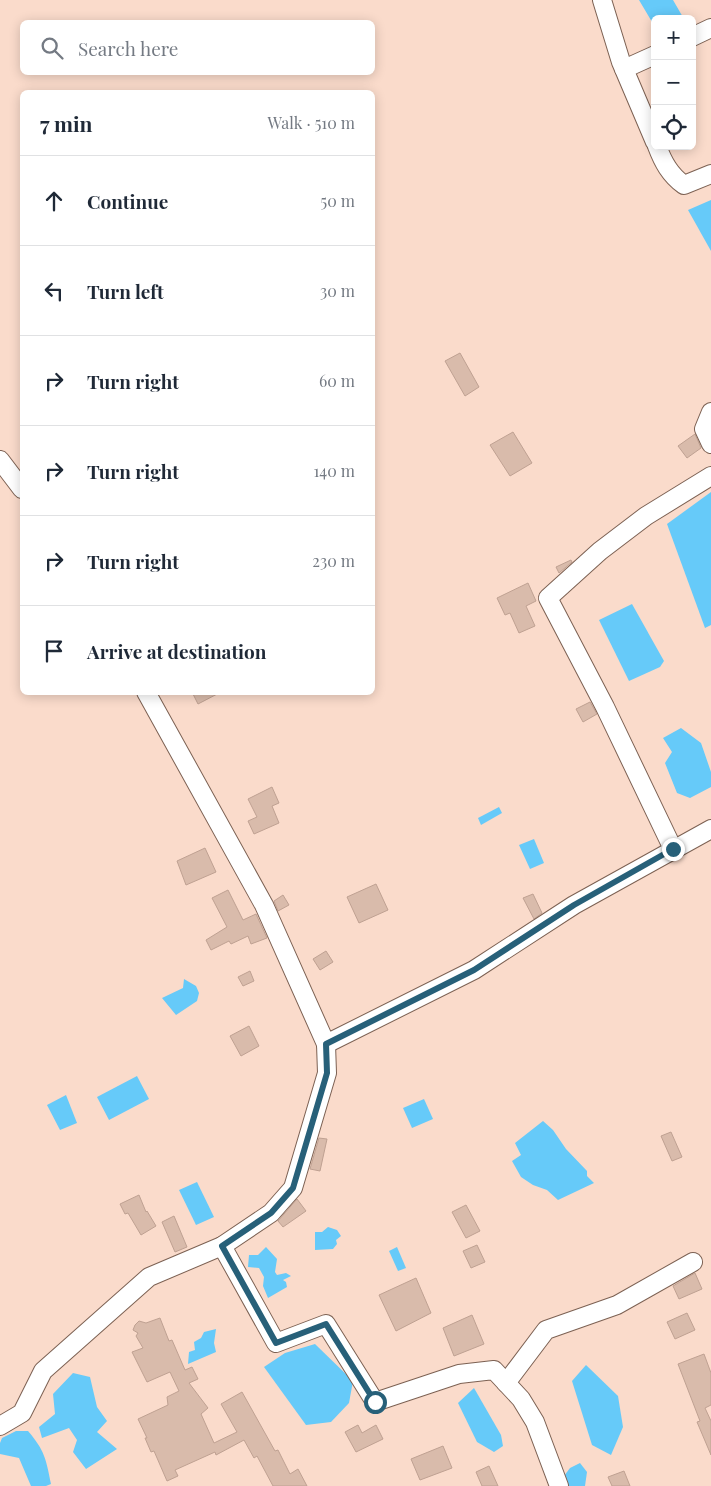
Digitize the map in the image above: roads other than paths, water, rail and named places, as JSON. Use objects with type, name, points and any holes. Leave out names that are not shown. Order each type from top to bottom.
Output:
[{"type":"street","points":[[602,0],[624,69],[651,133]]},
{"type":"street","points":[[696,35],[711,28]]},
{"type":"street","points":[[624,69],[651,57]]},
{"type":"street","points":[[659,150],[665,166],[684,185],[711,174]]},
{"type":"street","points":[[711,412],[704,429],[711,444]]},
{"type":"street","points":[[0,460],[20,486]]},
{"type":"street","points":[[673,849],[605,707],[548,598],[600,551],[646,516],[711,476]]},
{"type":"street","points":[[0,1426],[22,1413],[42,1371],[149,1277],[222,1246],[271,1213],[293,1188],[327,1073],[326,1044],[264,905],[148,695]]},
{"type":"street","points":[[326,1044],[474,970],[574,905],[673,849],[711,830]]},
{"type":"street","points":[[222,1246],[276,1343],[326,1324],[375,1402],[459,1374],[494,1370],[521,1399],[535,1422],[559,1486]]},
{"type":"street","points":[[506,1383],[546,1330],[617,1305],[693,1262]]},
{"type":"water","points":[[639,0],[673,0],[682,15],[651,15],[651,20]]},
{"type":"water","points":[[711,200],[711,251],[688,210]]},
{"type":"water","points":[[711,492],[711,625],[705,628],[667,524]]},
{"type":"water","points":[[632,604],[664,661],[660,667],[629,681],[599,620]]},
{"type":"water","points":[[681,728],[701,743],[711,772],[711,787],[690,798],[677,793],[665,763],[672,752],[663,738]]},
{"type":"water","points":[[499,807],[502,813],[481,825],[478,818]]},
{"type":"water","points":[[534,839],[544,863],[530,869],[519,845]]},
{"type":"water","points":[[184,979],[196,986],[199,993],[197,1001],[176,1015],[162,998],[183,988]]},
{"type":"water","points":[[137,1076],[149,1099],[109,1120],[97,1097]]},
{"type":"water","points":[[66,1095],[77,1123],[60,1130],[47,1105]]},
{"type":"water","points":[[424,1099],[433,1119],[412,1128],[403,1108]]},
{"type":"water","points":[[543,1121],[553,1130],[566,1149],[587,1171],[587,1176],[594,1183],[558,1200],[547,1190],[533,1185],[521,1177],[512,1161],[521,1155],[515,1143]]},
{"type":"water","points":[[197,1182],[214,1217],[196,1225],[179,1190]]},
{"type":"water","points":[[328,1227],[337,1230],[341,1236],[336,1240],[337,1244],[333,1249],[315,1250],[315,1232],[322,1232]]},
{"type":"water","points":[[266,1247],[277,1259],[275,1272],[277,1275],[286,1273],[291,1276],[283,1280],[286,1282],[287,1287],[268,1298],[263,1286],[264,1277],[259,1268],[248,1267],[249,1255],[258,1255]]},
{"type":"water","points":[[397,1247],[406,1268],[398,1271],[389,1251]]},
{"type":"water","points":[[216,1329],[214,1343],[216,1352],[188,1364],[189,1352],[195,1350],[194,1342],[201,1338],[204,1332]]},
{"type":"water","points":[[315,1344],[353,1381],[349,1403],[331,1422],[306,1425],[264,1367],[285,1353]]},
{"type":"water","points":[[586,1365],[618,1396],[623,1427],[611,1455],[592,1445],[572,1381]]},
{"type":"water","points":[[73,1373],[90,1377],[97,1407],[107,1421],[97,1432],[117,1449],[86,1469],[73,1452],[77,1440],[69,1428],[42,1438],[39,1427],[55,1414],[53,1394]]},
{"type":"water","points":[[474,1388],[501,1435],[503,1446],[494,1452],[477,1442],[458,1403]]},
{"type":"water","points":[[16,1431],[28,1431],[38,1444],[46,1462],[51,1484],[31,1486],[19,1458],[0,1454],[2,1438]]},
{"type":"water","points":[[580,1463],[587,1472],[585,1486],[565,1486],[564,1476],[570,1468]]}]
